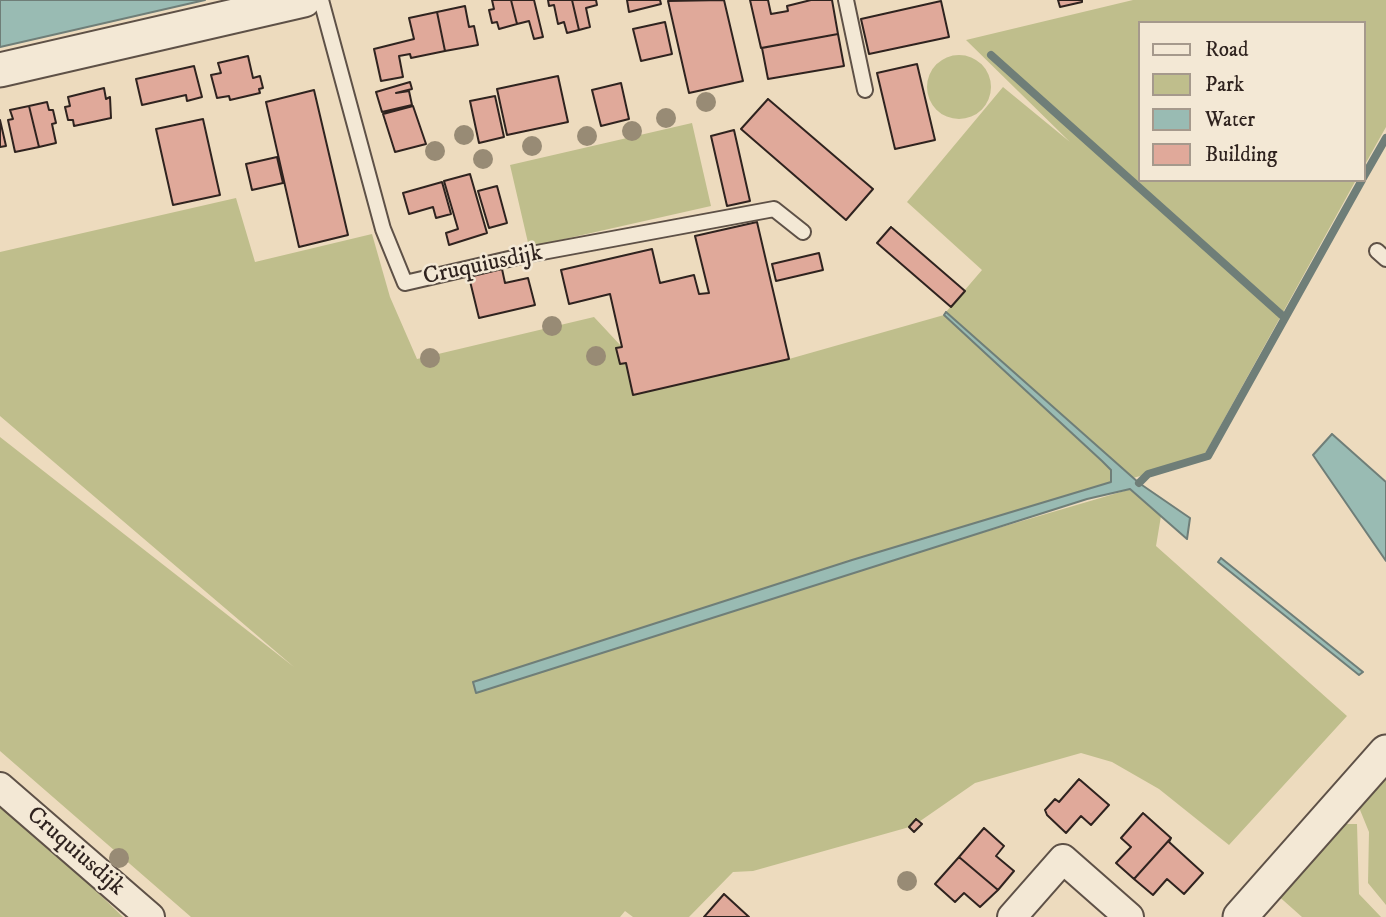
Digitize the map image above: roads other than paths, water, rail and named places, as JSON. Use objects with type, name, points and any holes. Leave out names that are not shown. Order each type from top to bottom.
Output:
[{"type":"street","points":[[0,70],[304,0]]},
{"type":"street","points":[[1240,917],[1386,752]]},
{"type":"street","name":"Cruquiusdijk","points":[[0,787],[149,917]]},
{"type":"street","points":[[1012,917],[1063,859],[1129,917]]},
{"type":"lane","name":"Cruquiusdijk","points":[[321,0],[383,229],[404,283],[526,255],[774,209],[803,232]]},
{"type":"lane","points":[[846,0],[864,90]]},
{"type":"water","points":[[0,0],[205,0],[0,47]]},
{"type":"water","points":[[946,312],[1139,483],[1190,518],[1187,539],[1130,489],[1087,499],[476,693],[473,682],[852,560],[1111,482],[1111,470],[944,315]]},
{"type":"water","points":[[1332,434],[1386,482],[1386,561],[1313,455]]},
{"type":"water","points":[[1221,558],[1363,672],[1359,675],[1218,562]]},
{"type":"waterway","points":[[991,55],[1285,318],[1208,456],[1148,474],[1139,483]]},
{"type":"waterway","points":[[1365,175],[1386,138]]},
{"type":"waterway","points":[[1285,318],[1361,182]]}]
